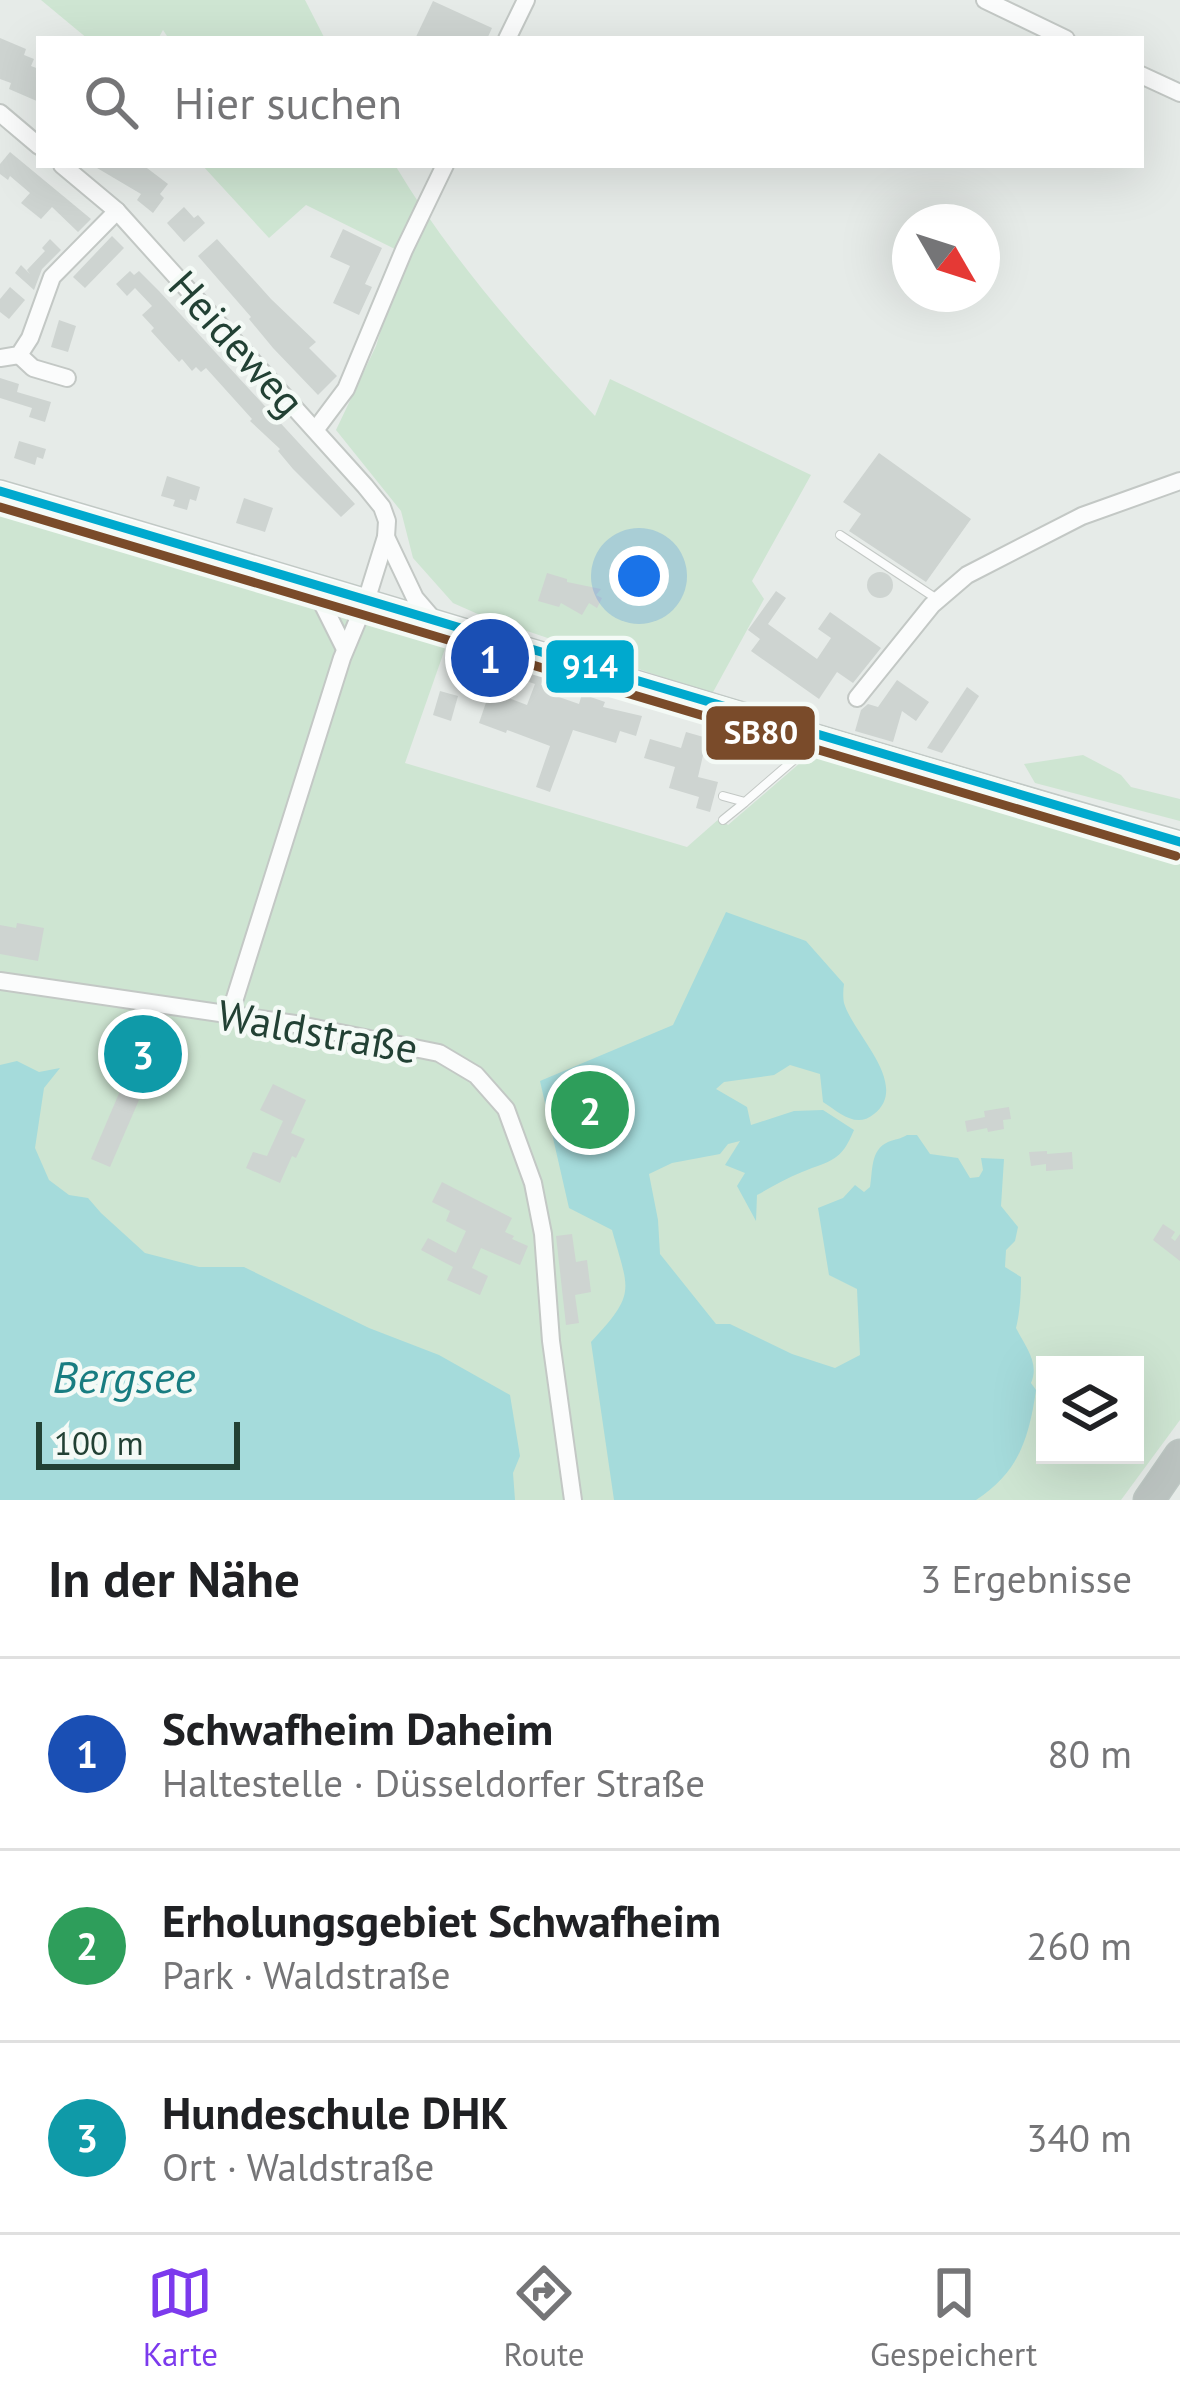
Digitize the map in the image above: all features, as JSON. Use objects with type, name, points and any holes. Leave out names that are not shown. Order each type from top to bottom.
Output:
[{"type":"highway","points":[[1149,1500],[1180,1455]]},
{"type":"main road","points":[[0,491],[1180,842]]},
{"type":"street","points":[[508,36],[526,0]]},
{"type":"street","points":[[985,0],[1060,36]]},
{"type":"street","points":[[1144,76],[1180,94]]},
{"type":"street","points":[[0,112],[36,143]]},
{"type":"street","name":"Heideweg","points":[[66,168],[117,211],[382,507],[386,537],[415,598],[434,620]]},
{"type":"street","points":[[316,429],[346,389],[444,168]]},
{"type":"street","points":[[67,378],[9,356],[30,338],[52,277],[117,211]]},
{"type":"street","points":[[857,698],[938,599],[967,575],[1082,516],[1180,481]]},
{"type":"street","points":[[230,1014],[345,649],[386,537]]},
{"type":"street","points":[[302,581],[321,601],[345,649]]},
{"type":"street","name":"Waldstraße","points":[[0,981],[230,1014],[439,1053],[476,1075],[506,1109],[533,1183],[573,1500]]},
{"type":"lane","points":[[840,535],[938,599]]},
{"type":"lane","points":[[723,820],[819,738]]},
{"type":"lane","points":[[723,796],[745,802]]},
{"type":"lane","points":[[148,1004],[126,1054],[124,1071],[130,1082],[159,1090]]},
{"type":"green space","points":[[41,0],[305,0],[323,36],[167,36],[163,30],[160,36],[84,36]]},
{"type":"green space","points":[[205,168],[397,168],[487,295],[595,416],[610,379],[811,475],[752,581],[764,599],[712,694],[453,603],[413,558],[401,511],[336,430],[376,346],[409,256],[306,205],[269,238]]},
{"type":"green space","points":[[0,507],[447,643],[405,763],[687,847],[720,818],[728,825],[815,750],[1180,856],[1180,1420],[1121,1500],[0,1500]]},
{"type":"green space","points":[[1083,755],[1121,775],[1131,787],[1180,799],[1180,821],[1035,783],[1024,764]]},
{"type":"water","points":[[726,912],[806,941],[844,984],[844,1003],[876,1059],[886,1089],[884,1102],[861,1120],[848,1118],[823,1102],[820,1074],[790,1065],[774,1075],[724,1082],[716,1089],[747,1107],[751,1125],[794,1111],[823,1110],[854,1130],[834,1158],[757,1195],[756,1221],[737,1186],[745,1173],[725,1165],[740,1141],[728,1144],[720,1154],[672,1163],[649,1174],[660,1254],[716,1324],[730,1324],[792,1354],[835,1368],[860,1355],[857,1289],[829,1275],[818,1208],[843,1198],[855,1185],[864,1192],[870,1187],[878,1150],[907,1135],[917,1135],[930,1154],[958,1158],[970,1178],[979,1177],[983,1170],[981,1158],[1004,1159],[1001,1206],[1018,1227],[1015,1241],[1006,1250],[1005,1267],[1021,1277],[1016,1328],[1033,1362],[1031,1383],[1036,1390],[1020,1452],[1003,1478],[976,1500],[614,1500],[591,1342],[622,1301],[625,1279],[612,1230],[569,1208],[540,1081],[673,1025]]},
{"type":"water","name":"Bergsee","points":[[17,1061],[39,1072],[60,1068],[44,1088],[35,1148],[49,1180],[69,1195],[88,1198],[145,1253],[199,1267],[244,1267],[369,1328],[439,1355],[510,1395],[520,1456],[513,1473],[515,1500],[0,1500],[0,1065]]},
{"type":"building","points":[[433,1],[492,28],[488,36],[416,36]]},
{"type":"building","points":[[0,38],[26,49],[24,55],[34,59],[36,101],[9,89],[11,83],[0,79]]},
{"type":"building","points":[[10,152],[91,219],[78,232],[52,207],[41,219],[21,203],[30,193],[10,176],[8,180],[0,174],[0,164]]},
{"type":"building","points":[[97,168],[147,168],[168,184],[153,213],[137,200],[141,194]]},
{"type":"building","points":[[184,207],[205,223],[184,242],[167,223]]},
{"type":"building","points":[[343,229],[382,248],[365,284],[372,287],[359,315],[333,303],[350,266],[330,257]]},
{"type":"building","points":[[112,236],[124,248],[85,288],[73,277]]},
{"type":"building","points":[[50,239],[61,250],[42,269],[34,290],[15,273],[21,265],[30,274],[27,270]]},
{"type":"building","points":[[217,239],[316,342],[309,348],[337,376],[318,395],[198,256]]},
{"type":"building","points":[[130,271],[134,275],[139,271],[159,291],[355,504],[341,517],[206,368],[192,371],[151,331],[154,328],[142,315],[152,306],[135,288],[127,296],[116,284]]},
{"type":"building","points":[[10,287],[25,300],[9,319],[0,312],[0,299]]},
{"type":"building","points":[[59,320],[76,326],[68,352],[51,347]]},
{"type":"building","points":[[0,378],[19,384],[17,392],[51,402],[45,422],[29,417],[32,408],[0,398]]},
{"type":"building","points":[[19,441],[46,449],[43,459],[37,457],[35,465],[14,458]]},
{"type":"building","points":[[879,453],[971,519],[926,582],[849,531],[861,514],[843,502]]},
{"type":"building","points":[[167,476],[200,487],[187,510],[161,496]]},
{"type":"building","points":[[244,498],[273,508],[265,532],[236,523]]},
{"type":"building","points":[[880,572],[893,585],[880,598],[867,585]]},
{"type":"building","points":[[547,573],[601,589],[596,595],[602,598],[597,608],[589,603],[582,615],[561,603],[559,607],[538,601]]},
{"type":"building","points":[[776,591],[786,598],[768,624],[817,659],[831,638],[818,629],[830,612],[881,648],[853,683],[837,672],[819,699],[751,651],[760,639],[748,630]]},
{"type":"building","points":[[533,671],[544,675],[541,685],[559,697],[579,704],[582,694],[605,702],[603,707],[642,716],[636,736],[620,731],[616,743],[573,730],[550,792],[536,787],[550,746],[479,723],[495,676],[512,681],[506,697],[527,705],[535,684],[529,682]]},
{"type":"building","points":[[897,680],[929,702],[916,721],[902,711],[893,742],[855,731],[861,710],[868,704],[878,707]]},
{"type":"building","points":[[967,687],[979,696],[942,753],[927,748]]},
{"type":"building","points":[[440,691],[458,696],[451,721],[433,715]]},
{"type":"building","points":[[686,732],[707,738],[698,777],[718,782],[710,812],[696,808],[699,797],[669,788],[675,767],[644,758],[650,739],[681,748]]},
{"type":"building","points":[[757,734],[779,741],[773,760],[751,754]]},
{"type":"building","points":[[17,923],[44,928],[38,961],[0,954],[0,925],[16,928]]},
{"type":"building","points":[[145,1031],[155,1035],[155,1044],[144,1072],[133,1063]]},
{"type":"building","points":[[273,1084],[306,1100],[291,1133],[305,1139],[280,1183],[246,1168],[253,1152],[267,1156],[283,1121],[260,1110]]},
{"type":"building","points":[[120,1091],[139,1100],[110,1167],[91,1159]]},
{"type":"building","points":[[1009,1107],[1011,1119],[1003,1120],[1004,1129],[967,1132],[965,1121],[985,1117],[984,1111]]},
{"type":"building","points":[[1029,1152],[1072,1152],[1073,1169],[1046,1171],[1046,1164],[1031,1166]]},
{"type":"building","points":[[442,1182],[512,1218],[505,1232],[528,1246],[520,1265],[481,1248],[472,1268],[488,1276],[480,1295],[447,1280],[453,1267],[421,1250],[428,1238],[456,1253],[466,1231],[446,1221],[450,1211],[432,1202]]},
{"type":"building","points":[[1163,1224],[1175,1232],[1171,1238],[1175,1241],[1180,1234],[1180,1261],[1153,1240]]},
{"type":"building","points":[[572,1234],[576,1262],[587,1260],[591,1292],[575,1295],[579,1323],[566,1325],[556,1236]]},
{"type":"transit line","name":"914","points":[[0,491],[1180,842]]},
{"type":"transit line","name":"SB80","points":[[0,507],[1176,856]]},
{"type":"place","name":"Schwafheim Daheim","points":[[490,658]]},
{"type":"place","name":"Hundeschule DHK","points":[[143,1054]]},
{"type":"place","name":"Erholungsgebiet Schwafheim","points":[[590,1110]]}]
